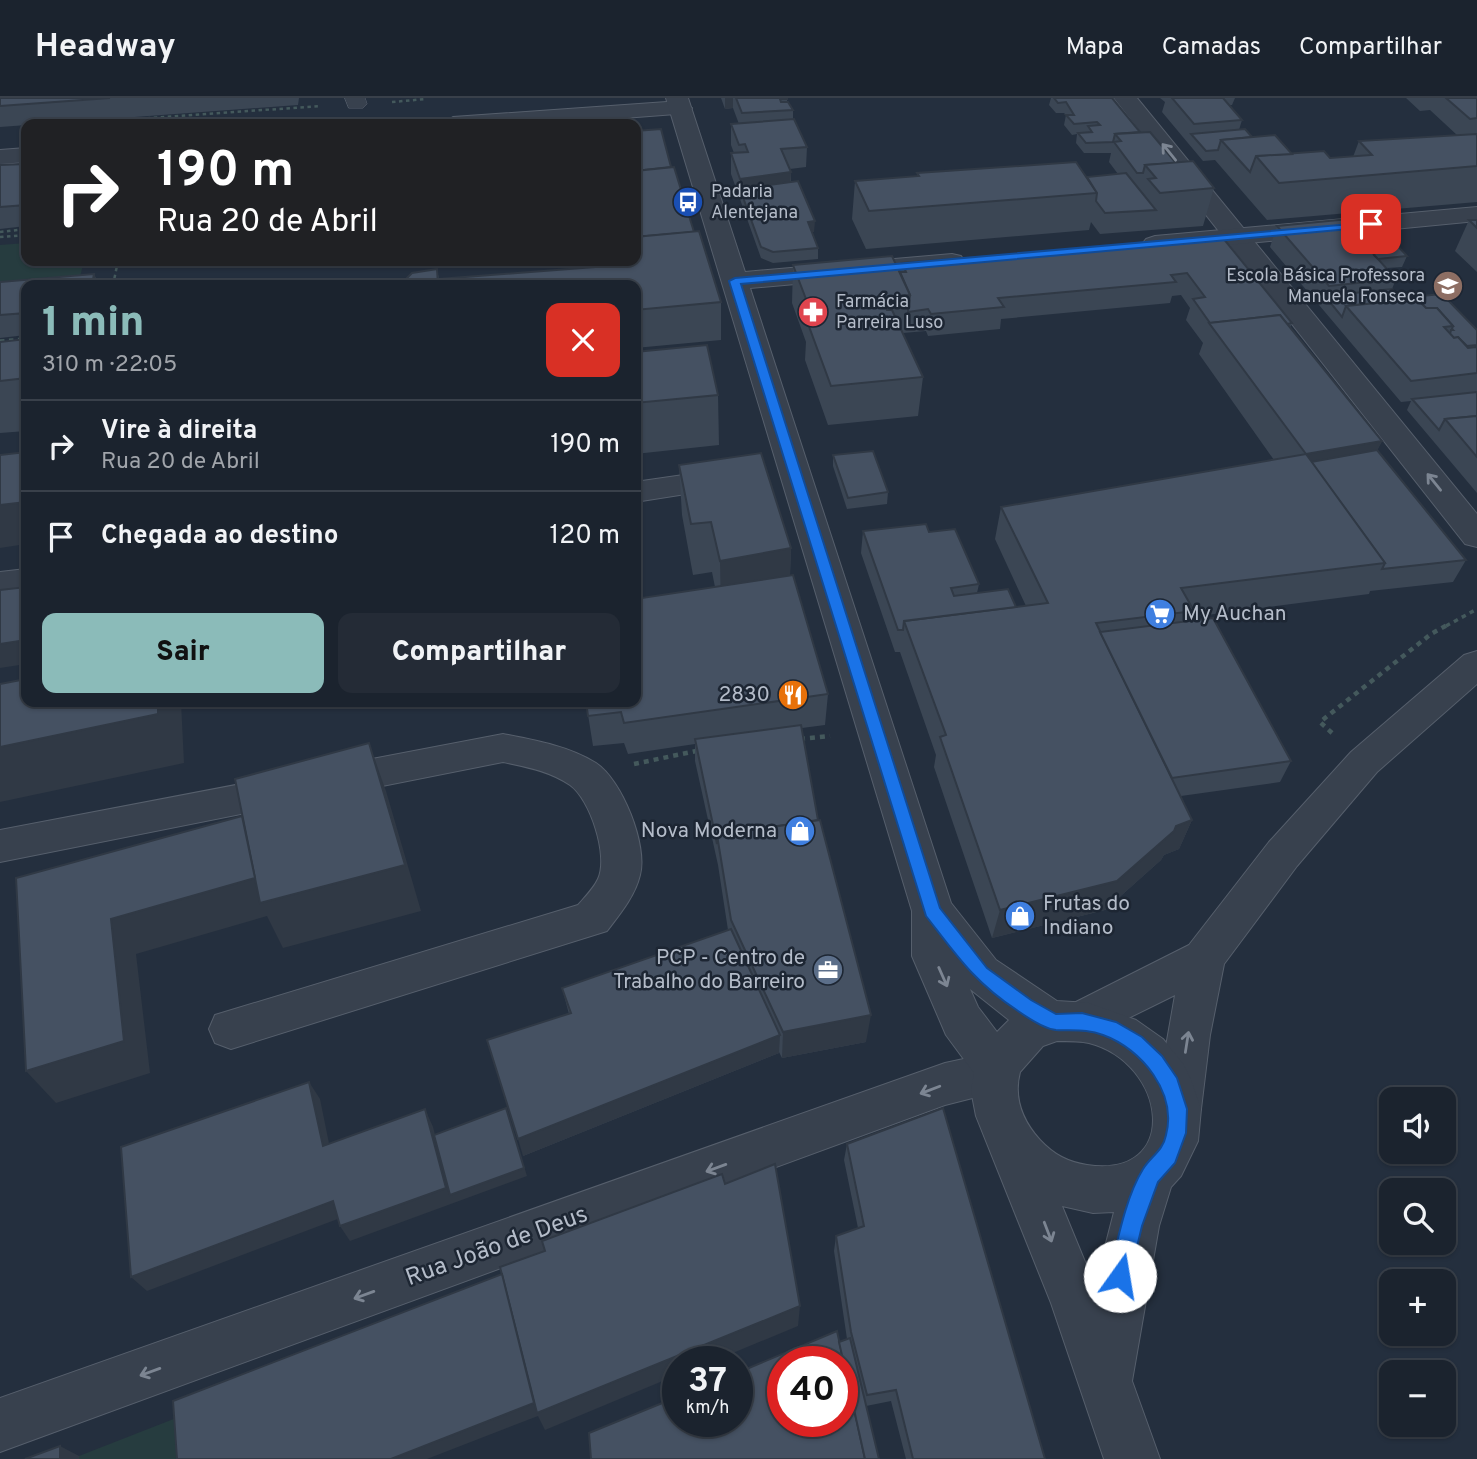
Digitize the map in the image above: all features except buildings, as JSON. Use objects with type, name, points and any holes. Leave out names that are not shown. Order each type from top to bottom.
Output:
[{"type":"street","points":[[1125,98],[1477,536]]},
{"type":"street","points":[[507,119],[679,103],[933,911],[933,956],[962,1021],[996,1071]]},
{"type":"street","points":[[0,157],[21,155]]},
{"type":"street","points":[[1129,246],[1477,214]]},
{"type":"street","points":[[735,281],[979,259]]},
{"type":"street","points":[[641,491],[793,469]]},
{"type":"street","points":[[0,584],[21,581]]},
{"type":"street","points":[[1013,1146],[1036,1168],[1064,1184],[1095,1191],[1125,1188],[1150,1176],[1168,1157],[1177,1133],[1188,1035],[1205,958],[1283,854],[1364,762],[1477,664]]},
{"type":"street","points":[[0,846],[503,748],[549,759],[582,775],[603,793],[624,859],[616,890],[592,918],[230,1029]]},
{"type":"street","points":[[933,911],[981,973],[1025,1006],[1068,1021],[1109,1028],[1135,1043],[1155,1062],[1170,1084],[1178,1109]]},
{"type":"street","points":[[1132,1459],[1106,1380],[1013,1146],[999,1120],[994,1093],[996,1071],[1010,1046],[1030,1030],[1068,1021],[1205,958]]},
{"type":"street","name":"Rua João de Deus","points":[[0,1425],[945,1084],[996,1071]]},
{"type":"street","points":[[1106,1380],[1120,1276],[1132,1226],[1150,1176]]},
{"type":"path","points":[[126,119],[355,101],[431,99]]},
{"type":"path","points":[[0,232],[21,230]]},
{"type":"path","points":[[0,237],[21,235]]},
{"type":"path","points":[[0,341],[21,339]]},
{"type":"path","points":[[797,739],[876,730]]},
{"type":"path","points":[[582,775],[706,750]]},
{"type":"green space","points":[[21,243],[21,266],[83,266],[79,280],[21,280],[21,286],[0,292],[0,245]]},
{"type":"green space","points":[[189,1413],[192,1459],[79,1459],[79,1456]]},
{"type":"place","name":"Padaria Alentejana","points":[[688,202]]},
{"type":"place","name":"Escola Básica Professora Manuela Fonseca","points":[[1448,286]]},
{"type":"place","name":"Farmácia Parreira Luso","points":[[813,312]]},
{"type":"place","name":"My Auchan","points":[[1160,614]]},
{"type":"place","name":"2830","points":[[793,695]]},
{"type":"place","name":"Nova Moderna","points":[[800,831]]},
{"type":"place","name":"Frutas do Indiano","points":[[1020,916]]},
{"type":"place","name":"PCP - Centro de Trabalho do Barreiro","points":[[828,970]]},
{"type":"route","points":[[1120,1276],[1132,1226],[1150,1176],[1168,1157],[1177,1133],[1178,1109],[1170,1084],[1155,1062],[1135,1043],[1109,1028],[1082,1021],[1054,1022],[1025,1006],[981,973],[933,911],[735,281],[1371,224]]}]
